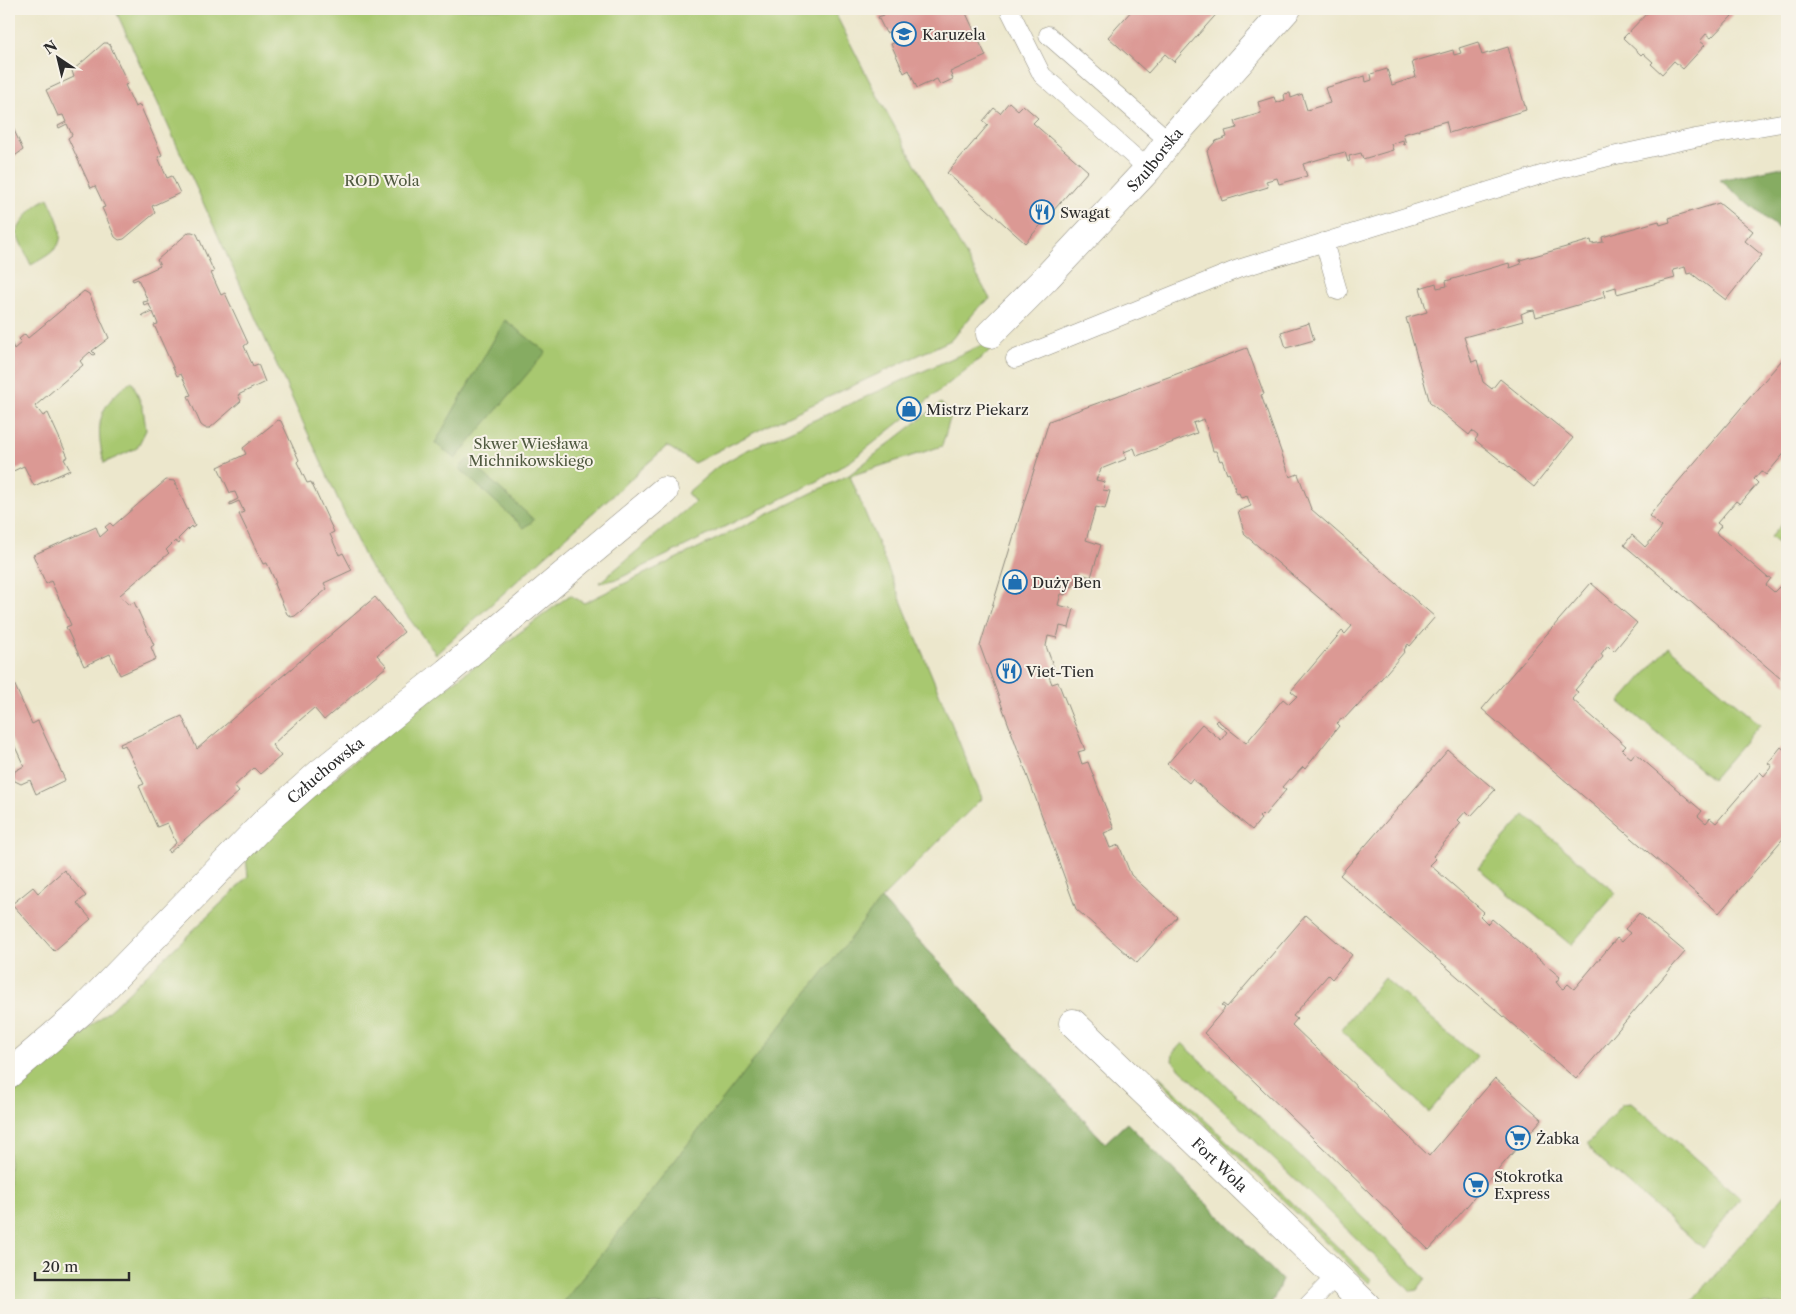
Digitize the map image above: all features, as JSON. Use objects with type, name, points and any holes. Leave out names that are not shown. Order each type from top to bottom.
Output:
[{"type":"street","name":"Szulborska","points":[[993,331],[1047,277],[1148,169],[1169,141],[1287,9]]},
{"type":"street","name":"Człuchowska","points":[[9,1074],[81,1012],[268,820],[320,773],[447,672],[664,491]]},
{"type":"street","name":"Fort Wola","points":[[1073,1023],[1366,1305]]},
{"type":"lane","points":[[1009,9],[1042,75],[1148,169]]},
{"type":"lane","points":[[1048,35],[1169,141]]},
{"type":"lane","points":[[1015,359],[1238,269],[1557,170],[1695,138],[1787,122]]},
{"type":"lane","points":[[1324,242],[1338,291]]},
{"type":"lane","points":[[1308,1305],[1336,1276]]},
{"type":"green space","points":[[115,9],[833,9],[871,84],[990,299],[979,307],[951,340],[777,421],[694,463],[667,446],[436,654],[367,563]]},
{"type":"green space","points":[[1787,166],[1787,236],[1720,180]]},
{"type":"green space","points":[[48,198],[59,224],[60,238],[54,250],[31,265],[16,233],[29,212]]},
{"type":"green space","points":[[505,320],[546,352],[455,459],[435,443]]},
{"type":"green space","points":[[984,344],[991,350],[852,460],[818,481],[618,579],[599,583],[695,502],[687,493],[717,467],[745,451]]},
{"type":"green space","points":[[132,381],[143,408],[146,430],[137,448],[104,463],[100,427],[105,408],[120,390]]},
{"type":"green space","points":[[941,403],[951,415],[942,446],[850,476],[982,798],[881,899],[1105,1143],[1127,1123],[1282,1280],[1256,1305],[9,1305],[9,1097],[113,1007],[233,892],[248,876],[246,858],[255,846],[408,716],[570,595],[584,603],[849,475]]},
{"type":"green space","points":[[468,459],[534,520],[524,528],[459,468]]},
{"type":"green space","points":[[1787,518],[1787,551],[1770,537]]},
{"type":"green space","points":[[1669,647],[1760,724],[1712,779],[1620,702]]},
{"type":"green space","points":[[1525,815],[1616,893],[1571,945],[1478,868]]},
{"type":"green space","points":[[881,899],[1105,1143],[1127,1123],[1282,1280],[1271,1305],[561,1305]]},
{"type":"green space","points":[[1384,978],[1477,1057],[1429,1112],[1341,1030]]},
{"type":"green space","points":[[1182,1043],[1426,1278],[1417,1290],[1411,1291],[1172,1061],[1173,1053]]},
{"type":"green space","points":[[1158,1075],[1372,1280],[1369,1283],[1167,1088]]},
{"type":"green space","points":[[1631,1103],[1740,1197],[1703,1248],[1592,1152],[1588,1144],[1622,1104]]},
{"type":"green space","points":[[1787,1192],[1787,1305],[1689,1305]]},
{"type":"building","points":[[881,9],[964,9],[986,56],[950,72],[953,79],[940,85],[937,79],[917,88],[909,70],[904,73],[891,44],[896,42],[891,31],[886,33],[878,17],[884,15]]},
{"type":"building","points":[[1133,9],[1221,9],[1174,62],[1165,54],[1148,73],[1108,37]]},
{"type":"building","points":[[1651,9],[1730,9],[1728,11],[1733,15],[1711,38],[1706,34],[1700,41],[1705,45],[1683,69],[1674,61],[1662,74],[1651,64],[1653,62],[1643,53],[1641,55],[1623,38]]},
{"type":"building","points":[[1478,42],[1482,55],[1508,47],[1526,110],[1449,133],[1446,121],[1419,129],[1419,131],[1403,134],[1406,144],[1404,145],[1403,140],[1391,144],[1393,150],[1363,159],[1361,153],[1349,156],[1350,161],[1348,162],[1345,152],[1333,155],[1303,164],[1307,176],[1279,184],[1277,178],[1266,181],[1268,187],[1222,201],[1207,151],[1216,141],[1227,137],[1225,131],[1237,128],[1235,121],[1261,113],[1258,102],[1274,97],[1276,103],[1285,100],[1284,94],[1290,93],[1291,98],[1302,94],[1307,110],[1330,103],[1325,88],[1365,76],[1366,82],[1372,80],[1371,74],[1387,69],[1392,85],[1416,77],[1412,62],[1453,50],[1454,55],[1461,53],[1459,48]]},
{"type":"building","points":[[104,43],[110,45],[128,84],[125,85],[135,107],[140,105],[162,155],[158,157],[167,178],[172,176],[180,193],[152,206],[155,213],[124,239],[119,240],[115,237],[102,208],[105,207],[95,186],[91,188],[68,138],[72,135],[67,124],[59,128],[58,126],[66,122],[63,115],[58,116],[46,90],[74,77],[72,71]]},
{"type":"building","points":[[1009,102],[1018,110],[1023,105],[1038,118],[1033,123],[1088,171],[1025,243],[947,173],[988,125],[983,121],[994,108],[1000,113]]},
{"type":"building","points":[[9,119],[23,150],[9,160]]},
{"type":"building","points":[[1719,203],[1753,231],[1745,241],[1762,255],[1726,300],[1691,273],[1687,274],[1685,267],[1673,270],[1675,278],[1617,294],[1616,287],[1603,291],[1605,297],[1536,317],[1534,310],[1528,311],[1521,314],[1523,321],[1464,337],[1472,362],[1477,360],[1483,382],[1492,389],[1500,379],[1573,438],[1534,487],[1475,440],[1478,436],[1472,431],[1469,435],[1430,403],[1406,318],[1427,312],[1420,288],[1436,283],[1437,288],[1447,286],[1446,281],[1509,263],[1510,268],[1521,264],[1520,260],[1591,240],[1592,244],[1603,242],[1602,237],[1659,221],[1660,225],[1670,222],[1669,218]]},
{"type":"building","points":[[189,232],[197,234],[214,272],[211,273],[221,295],[225,293],[248,343],[244,346],[253,366],[258,364],[265,382],[238,395],[241,401],[210,428],[205,428],[201,425],[188,396],[191,395],[181,374],[177,376],[154,325],[158,324],[153,312],[142,315],[152,310],[148,303],[144,305],[143,302],[148,301],[138,279],[133,281],[132,279],[160,266],[157,260]]},
{"type":"building","points":[[84,291],[89,294],[109,338],[92,351],[95,354],[93,355],[90,352],[80,361],[83,365],[35,406],[43,416],[48,413],[68,457],[64,459],[70,470],[34,486],[24,466],[9,473],[9,336],[14,349],[22,342],[19,339],[25,334],[28,338]]},
{"type":"building","points":[[1309,323],[1314,340],[1286,348],[1281,332]]},
{"type":"building","points":[[1247,348],[1264,394],[1261,395],[1290,477],[1298,474],[1311,509],[1435,617],[1410,646],[1408,644],[1405,651],[1357,707],[1344,719],[1342,718],[1337,724],[1339,726],[1305,769],[1303,767],[1282,787],[1286,790],[1264,816],[1262,814],[1259,817],[1261,819],[1252,830],[1192,779],[1189,783],[1167,764],[1202,724],[1221,740],[1227,732],[1215,722],[1217,720],[1246,743],[1283,699],[1289,704],[1297,696],[1291,691],[1342,631],[1345,634],[1352,626],[1245,535],[1238,511],[1251,506],[1247,496],[1241,498],[1239,493],[1237,494],[1222,460],[1220,461],[1216,451],[1213,451],[1204,419],[1193,423],[1197,433],[1137,456],[1134,448],[1124,452],[1126,459],[1101,469],[1096,480],[1105,482],[1103,490],[1110,491],[1105,509],[1096,507],[1086,540],[1101,545],[1091,577],[1077,573],[1073,587],[1068,585],[1065,595],[1061,594],[1058,605],[1074,609],[1069,628],[1060,626],[1057,638],[1048,636],[1046,646],[1055,671],[1048,674],[1052,684],[1058,682],[1085,750],[1078,752],[1082,764],[1088,762],[1114,829],[1104,833],[1110,848],[1119,845],[1131,875],[1177,917],[1137,963],[1076,909],[980,646],[1049,421]]},
{"type":"building","points":[[1787,354],[1787,450],[1766,475],[1761,471],[1754,479],[1758,483],[1740,504],[1736,501],[1717,523],[1721,526],[1716,533],[1768,578],[1771,578],[1766,585],[1774,592],[1779,587],[1787,594],[1787,684],[1624,545],[1632,535],[1645,547],[1654,537],[1662,527],[1649,516]]},
{"type":"building","points":[[278,420],[281,421],[299,460],[297,462],[307,483],[311,482],[334,532],[330,534],[339,555],[343,553],[352,570],[324,583],[327,589],[295,616],[291,617],[287,614],[267,563],[263,564],[239,514],[244,512],[239,501],[230,505],[230,503],[238,499],[235,492],[230,493],[218,467],[246,454],[243,448]]},
{"type":"building","points":[[166,480],[174,481],[195,526],[192,528],[191,526],[178,539],[179,544],[175,541],[166,550],[169,553],[120,595],[129,605],[134,602],[154,645],[151,647],[156,659],[120,675],[110,654],[84,666],[66,627],[71,625],[51,581],[46,584],[33,555],[96,527],[100,537],[108,530],[105,527],[110,523],[113,526]]},
{"type":"building","points":[[1591,583],[1637,623],[1614,651],[1608,645],[1601,654],[1603,657],[1575,690],[1578,692],[1572,699],[1626,746],[1622,750],[1626,754],[1631,758],[1635,753],[1702,811],[1698,816],[1706,823],[1710,818],[1716,823],[1760,772],[1764,776],[1772,766],[1768,763],[1781,747],[1787,752],[1787,834],[1719,913],[1482,709]]},
{"type":"building","points":[[375,597],[404,632],[377,655],[387,666],[324,720],[314,708],[272,745],[281,756],[260,774],[254,768],[234,786],[239,792],[169,853],[168,850],[176,843],[167,823],[157,827],[139,786],[144,784],[125,745],[121,747],[120,744],[182,716],[197,749]]},
{"type":"building","points":[[9,672],[32,724],[38,721],[65,780],[36,794],[30,780],[21,784],[13,780],[15,771],[24,766],[9,734]]},
{"type":"building","points":[[1448,750],[1495,790],[1471,816],[1466,811],[1458,820],[1461,823],[1433,856],[1436,859],[1430,865],[1484,912],[1480,916],[1488,924],[1492,919],[1560,977],[1556,982],[1560,987],[1563,989],[1568,984],[1574,989],[1617,938],[1622,942],[1630,933],[1625,929],[1639,913],[1685,952],[1576,1079],[1340,875]]},
{"type":"building","points":[[64,870],[86,896],[77,903],[91,919],[54,951],[12,904],[33,887],[38,893]]},
{"type":"building","points":[[1306,915],[1352,955],[1332,979],[1328,975],[1293,1016],[1297,1019],[1292,1025],[1429,1156],[1495,1078],[1542,1119],[1429,1250],[1204,1033],[1225,1008],[1221,1005],[1223,1004],[1227,1007]]},
{"type":"place","name":"Karuzela","points":[[904,34]]},
{"type":"place","name":"Swagat","points":[[1042,212]]},
{"type":"place","name":"Mistrz Piekarz","points":[[909,409]]},
{"type":"place","name":"Duży Ben","points":[[1015,582]]},
{"type":"place","name":"Viet-Tien","points":[[1009,671]]},
{"type":"place","name":"Żabka","points":[[1518,1138]]},
{"type":"place","name":"Stokrotka Express","points":[[1476,1185]]},
{"type":"park label","name":"ROD Wola","points":[[382,180]]},
{"type":"park label","name":"Skwer Wiesława Michnikowskiego","points":[[531,452]]}]
